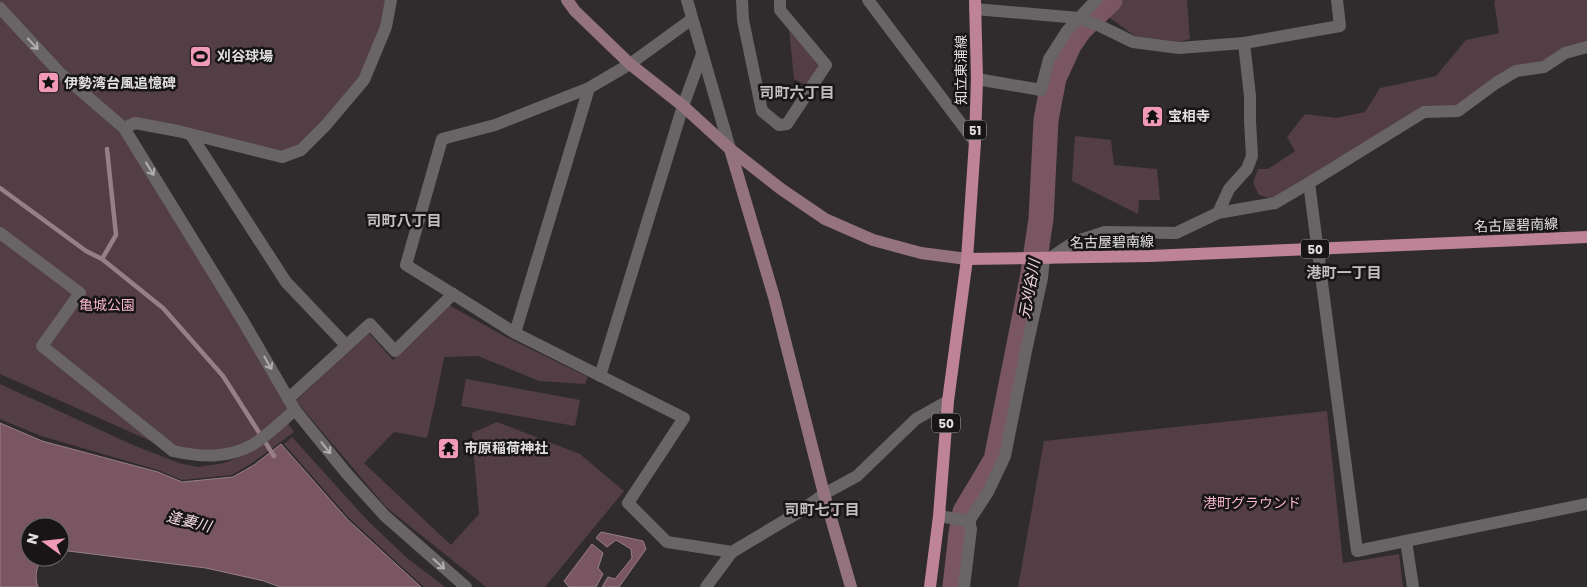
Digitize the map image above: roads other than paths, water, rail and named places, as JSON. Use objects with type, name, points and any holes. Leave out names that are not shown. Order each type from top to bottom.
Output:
[{"type":"main road","name":"知立東浦線","points":[[967,259],[977,79],[975,5]]},
{"type":"main road","name":"名古屋碧南線","points":[[967,259],[1150,256],[1587,237]]},
{"type":"main road","name":"50","points":[[930,587],[940,516],[948,401],[967,259]]},
{"type":"street","points":[[124,128],[134,123],[282,157],[301,150],[326,126],[364,80],[386,27],[391,0]]},
{"type":"street","points":[[566,0],[630,64],[683,106],[730,149],[781,189],[825,219],[873,240],[921,253],[967,259]]},
{"type":"street","points":[[687,0],[774,297],[824,494],[851,587]]},
{"type":"street","points":[[742,0],[743,20],[762,111],[779,125],[787,124],[826,65],[780,10],[780,0]]},
{"type":"street","points":[[868,0],[975,142]]},
{"type":"street","points":[[977,79],[1041,90],[1049,59],[1067,31],[1096,0]]},
{"type":"street","points":[[975,5],[1080,19],[1100,26],[1133,42],[1179,48],[1244,43],[1340,26],[1337,0]]},
{"type":"street","points":[[0,8],[60,73],[124,128],[244,321],[295,410],[347,474],[385,516],[466,587]]},
{"type":"street","points":[[692,19],[630,64],[590,88],[495,126],[442,139],[406,265],[515,333],[684,418],[628,503],[666,542],[732,552]]},
{"type":"street","points":[[1218,213],[1229,190],[1247,169],[1252,156],[1250,96],[1244,43]]},
{"type":"street","points":[[964,587],[971,529],[969,521],[988,492],[1005,456],[1045,258],[1074,242],[1105,232],[1176,233],[1218,213],[1275,203],[1310,184],[1424,112],[1458,111],[1516,70],[1544,67],[1565,53],[1587,47]]},
{"type":"street","points":[[600,376],[683,106],[702,54]]},
{"type":"street","points":[[515,333],[590,88]]},
{"type":"street","points":[[191,135],[286,282],[346,345]]},
{"type":"street","points":[[1310,184],[1357,552],[1587,504]]},
{"type":"street","points":[[0,233],[80,294],[42,346],[173,451],[189,455],[214,457],[231,453],[252,445],[295,410]]},
{"type":"street","points":[[288,399],[370,324],[395,351],[453,294]]},
{"type":"street","points":[[706,587],[732,552],[799,512],[824,494],[857,476],[916,419],[948,401]]},
{"type":"street","points":[[940,516],[969,521]]},
{"type":"street","points":[[1406,541],[1413,587]]},
{"type":"water","name":"逢妻川","points":[[0,423],[42,441],[158,472],[182,482],[233,477],[254,465],[281,444],[348,520],[421,587],[280,587],[264,581],[206,568],[70,551],[70,517],[20,517],[20,567],[38,567],[36,579],[38,587],[0,587]]},
{"type":"water","points":[[601,532],[643,541],[646,549],[619,587],[602,587],[608,577],[615,579],[632,558],[631,549],[616,540],[607,547],[596,538]]},
{"type":"water","points":[[592,544],[603,553],[598,568],[603,574],[596,587],[569,587],[564,581]]},
{"type":"waterway","name":"元刈谷川","points":[[955,587],[965,512],[996,460],[1032,279],[1041,219],[1046,120],[1054,78],[1069,45],[1080,29],[1110,0]]},
{"type":"waterway","points":[[102,259],[116,235],[107,149]]},
{"type":"waterway","points":[[0,188],[86,251],[102,259],[163,308],[223,376],[274,456]]},
{"type":"place","name":"刈谷球場","points":[[201,56]]},
{"type":"place","name":"伊勢湾台風追憶碑","points":[[48,83]]},
{"type":"place","name":"宝相寺","points":[[1152,116]]},
{"type":"place","name":"市原稲荷神社","points":[[448,448]]},
{"type":"district","name":"司町六丁目","points":[[797,92]]},
{"type":"district","name":"司町八丁目","points":[[404,220]]},
{"type":"district","name":"港町一丁目","points":[[1344,272]]},
{"type":"district","name":"司町七丁目","points":[[822,509]]},
{"type":"park label","name":"亀城公園","points":[[107,305]]},
{"type":"park label","name":"港町グラウンド","points":[[1252,503]]}]
